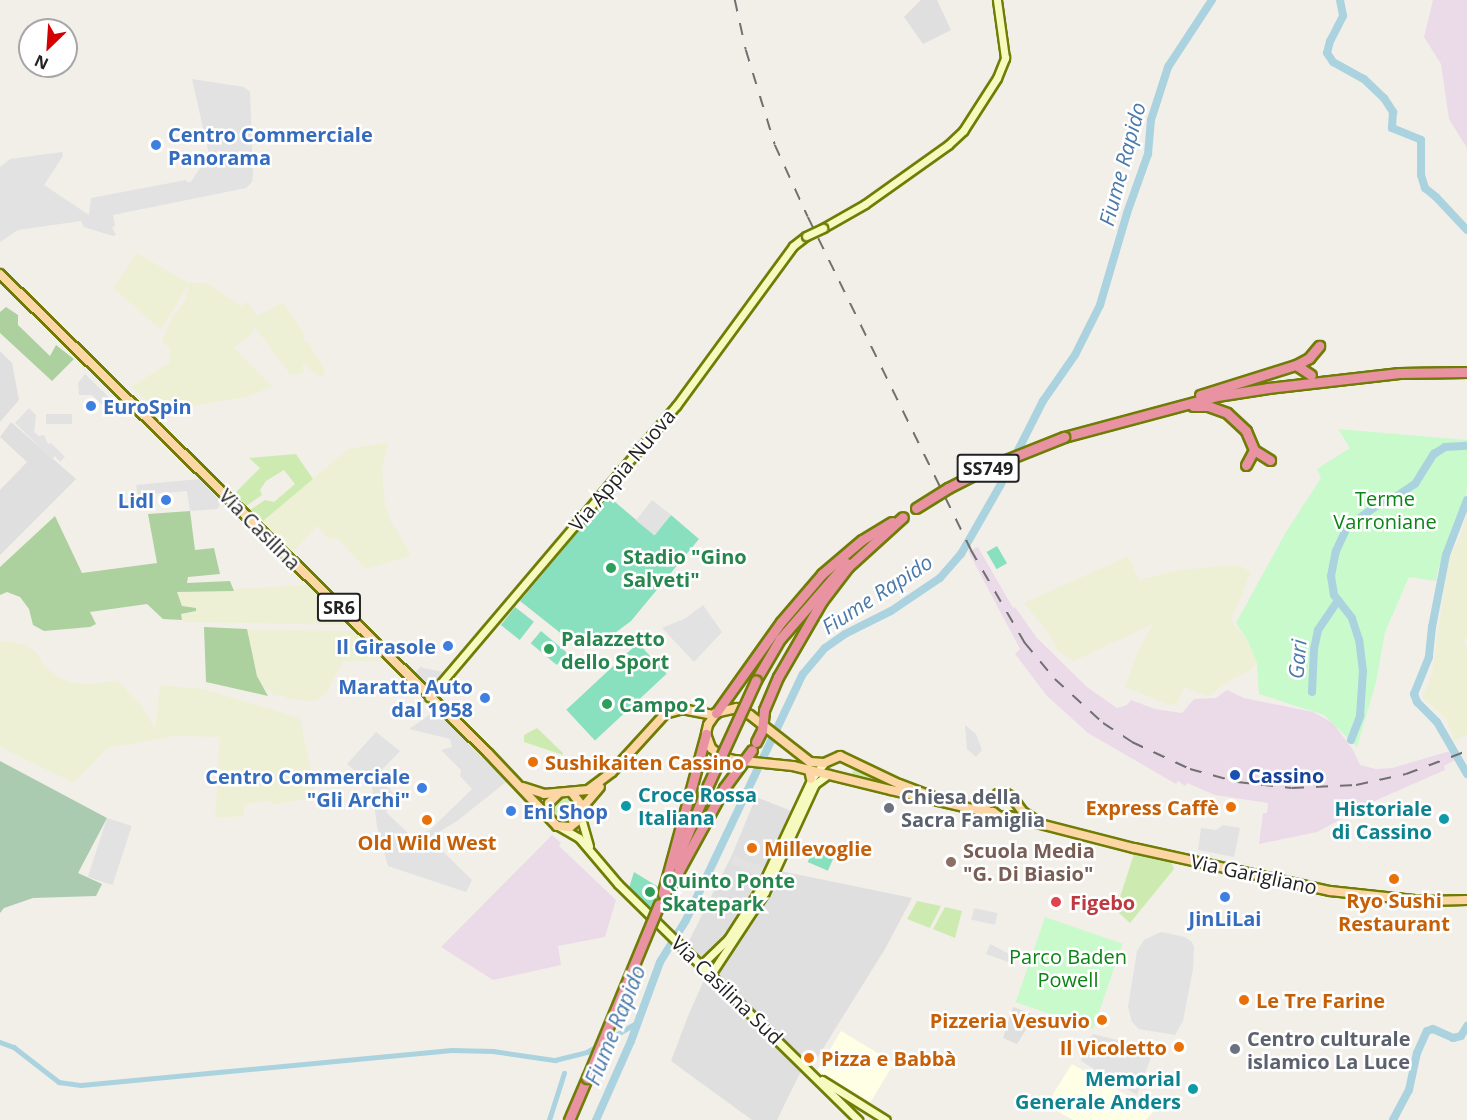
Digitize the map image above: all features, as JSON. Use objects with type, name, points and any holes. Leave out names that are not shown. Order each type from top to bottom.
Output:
[{"type":"highway","points":[[1143,414],[1296,365],[1309,358],[1319,346]]},
{"type":"highway","points":[[1296,365],[1311,375]]},
{"type":"highway","name":"SS749","points":[[569,1120],[708,785],[756,680],[780,639],[836,572],[903,517],[948,488],[991,466],[1064,437],[1217,396],[1322,381],[1399,374],[1467,372]]},
{"type":"highway","points":[[1143,414],[1194,406],[1221,410],[1246,431],[1254,450],[1270,460]]},
{"type":"highway","points":[[1245,465],[1254,450]]},
{"type":"highway","points":[[715,714],[781,622],[822,574],[862,540],[903,517]]},
{"type":"highway","points":[[663,894],[671,885],[724,788],[748,761],[761,726],[764,710],[778,677],[822,602],[848,567],[903,517]]},
{"type":"highway","points":[[663,894],[706,732]]},
{"type":"main road","name":"Via Casilina","points":[[0,274],[519,784],[553,823],[560,827]]},
{"type":"main road","points":[[560,827],[574,825],[581,818],[583,807],[595,789],[634,751],[665,714],[682,709],[715,714],[737,708],[810,762],[824,763],[836,756],[846,759],[851,768],[845,776],[841,777]]},
{"type":"main road","points":[[595,789],[636,753],[667,717],[682,712],[697,717],[706,732],[711,748],[729,759],[739,758],[754,746]]},
{"type":"main road","points":[[706,732],[715,714]]},
{"type":"main road","name":"Via Garigliano","points":[[729,759],[773,763],[812,773],[829,774],[993,812],[1000,817],[1009,816],[1134,848],[1330,891],[1423,902],[1467,900]]},
{"type":"main road","name":"Via Garigliano","points":[[846,759],[899,784],[946,802]]},
{"type":"main road","name":"Via Casilina","points":[[519,784],[534,792],[572,794],[595,789]]},
{"type":"main road","points":[[548,815],[552,798],[562,792]]},
{"type":"main road","name":"Via Garigliano","points":[[966,807],[984,806],[992,802],[996,796],[1005,793],[1012,797],[1015,804],[1044,825]]},
{"type":"main road","points":[[572,794],[583,807]]},
{"type":"main road","points":[[992,802],[993,812]]},
{"type":"main road","points":[[1009,816],[1015,804]]},
{"type":"street","name":"Via Appia Nuova","points":[[429,697],[676,406],[793,246],[806,236],[865,204],[948,145],[963,131],[997,78],[1005,58],[997,0]]},
{"type":"street","points":[[701,965],[728,939],[760,889],[812,773],[824,763]]},
{"type":"street","points":[[711,974],[765,892],[815,784],[829,774]]},
{"type":"street","name":"Via Casilina Sud","points":[[581,818],[584,834],[592,854]]},
{"type":"street","name":"Via Casilina Sud","points":[[560,827],[579,838],[618,884],[812,1074],[834,1091]]},
{"type":"street","points":[[834,1091],[858,1120]]},
{"type":"street","points":[[834,1091],[886,1120]]},
{"type":"shaded area","points":[[921,0],[937,0],[951,30],[923,44],[904,17]]},
{"type":"shaded area","points":[[1433,0],[1467,0],[1467,148],[1449,119],[1441,64],[1424,37]]},
{"type":"shaded area","points":[[192,79],[244,87],[250,92],[253,175],[252,182],[246,188],[113,215],[115,226],[112,227],[116,235],[113,236],[84,227],[81,221],[18,230],[0,242],[0,167],[10,159],[62,152],[63,156],[44,185],[89,215],[91,198],[186,180],[191,182],[209,154]]},
{"type":"shaded area","points":[[137,253],[188,283],[206,283],[241,306],[247,302],[257,316],[283,303],[305,334],[303,341],[308,342],[325,370],[324,376],[319,376],[302,363],[304,373],[290,374],[254,326],[252,334],[234,348],[272,386],[250,396],[160,412],[131,387],[170,362],[170,349],[162,341],[172,317],[186,300],[188,285],[161,330],[113,288]]},
{"type":"shaded area","points":[[0,351],[12,363],[19,400],[0,422]]},
{"type":"shaded area","points":[[85,374],[122,410],[115,417],[92,395],[79,395],[78,383]]},
{"type":"shaded area","points":[[29,408],[36,415],[34,432],[39,436],[44,435],[48,444],[51,443],[65,457],[60,462],[55,456],[52,459],[15,423]]},
{"type":"shaded area","points":[[46,414],[72,414],[72,424],[46,424]]},
{"type":"shaded area","points":[[11,422],[76,479],[0,555],[0,490],[27,462],[0,437]]},
{"type":"shaded area","points":[[388,442],[382,470],[385,505],[391,522],[410,552],[409,556],[366,569],[337,538],[330,540],[317,526],[293,552],[263,521],[348,449]]},
{"type":"shaded area","points":[[199,479],[218,499],[220,505],[217,509],[190,511],[187,491],[138,495],[136,485]]},
{"type":"shaded area","points":[[652,500],[671,515],[655,535],[636,520]]},
{"type":"shaded area","points":[[1467,513],[1467,638],[1463,639],[1467,647],[1467,735],[1454,741],[1446,718],[1422,698],[1432,673],[1448,561],[1459,539]]},
{"type":"shaded area","points":[[978,547],[1013,608],[1015,607],[1037,638],[1087,687],[1117,708],[1127,705],[1131,700],[1155,709],[1182,713],[1194,699],[1216,698],[1227,690],[1244,698],[1313,712],[1333,723],[1353,750],[1360,765],[1376,769],[1392,768],[1450,751],[1455,760],[1444,766],[1445,770],[1379,799],[1317,832],[1259,844],[1263,813],[1267,813],[1268,803],[1215,795],[1187,783],[1185,786],[1178,781],[1176,784],[1088,733],[1047,696],[1015,654],[1020,649],[968,551]]},
{"type":"shaded area","points":[[1128,556],[1139,580],[1173,571],[1227,565],[1240,566],[1251,572],[1231,621],[1248,641],[1257,663],[1250,671],[1234,678],[1208,696],[1184,687],[1178,703],[1170,705],[1125,687],[1139,648],[1153,624],[1074,661],[1058,651],[1048,632],[1024,603]]},
{"type":"shaded area","points":[[310,585],[351,625],[185,622],[181,614],[195,611],[181,606],[176,592]]},
{"type":"shaded area","points":[[703,605],[722,632],[694,662],[662,628],[686,618]]},
{"type":"shaded area","points":[[247,629],[355,631],[386,661],[343,661],[327,692],[318,699],[309,701],[288,699],[282,695],[275,696],[261,685],[251,653]]},
{"type":"shaded area","points":[[0,641],[25,644],[37,653],[44,665],[57,676],[73,683],[96,684],[117,680],[142,706],[155,729],[160,685],[203,689],[300,718],[316,797],[272,805],[270,801],[245,804],[244,816],[215,818],[220,737],[175,736],[107,748],[74,783],[6,750],[0,746]]},
{"type":"shaded area","points":[[421,666],[444,672],[435,683],[427,687],[414,674]]},
{"type":"shaded area","points":[[439,708],[510,779],[457,821],[429,838],[472,880],[466,892],[388,866],[377,827],[372,786],[347,764],[376,732],[400,751],[377,775],[395,795],[393,798],[395,801],[386,812],[412,837],[430,830],[472,789],[460,776],[461,770],[441,750],[452,747],[450,739],[409,729]]},
{"type":"shaded area","points":[[965,725],[976,734],[982,750],[976,757],[967,749]]},
{"type":"shaded area","points":[[0,761],[107,818],[78,873],[102,884],[96,896],[33,898],[4,908],[0,913]]},
{"type":"shaded area","points":[[756,797],[794,812],[771,869],[912,898],[885,949],[809,1071],[805,1067],[799,1075],[777,1120],[752,1120],[671,1061],[708,971],[684,951],[732,855]]},
{"type":"shaded area","points":[[107,818],[132,826],[113,885],[88,877]]},
{"type":"shaded area","points":[[1223,825],[1240,828],[1234,857],[1198,850],[1201,828],[1216,830]]},
{"type":"shaded area","points":[[552,835],[561,843],[559,846],[616,900],[605,937],[558,946],[561,965],[493,980],[441,947]]},
{"type":"shaded area","points":[[734,856],[765,867],[761,876],[731,864]]},
{"type":"shaded area","points":[[974,908],[997,913],[995,925],[972,920]]},
{"type":"shaded area","points":[[1161,932],[1185,937],[1192,942],[1194,947],[1193,969],[1183,1021],[1175,1035],[1139,1029],[1132,1022],[1128,1007],[1137,951],[1144,940]]},
{"type":"shaded area","points":[[990,944],[1013,956],[1011,963],[986,954]]},
{"type":"shaded area","points":[[1013,1007],[1035,1015],[1017,1044],[1003,1038]]},
{"type":"shaded area","points":[[841,1031],[894,1063],[870,1102],[817,1070]]},
{"type":"shaded area","points":[[1093,1034],[1154,1049],[1137,1095],[1081,1061],[1081,1052]]},
{"type":"shaded area","points":[[1072,1064],[1154,1111],[1146,1120],[1073,1120],[1046,1105]]},
{"type":"green space","points":[[6,307],[18,315],[18,325],[50,356],[56,345],[74,359],[52,381],[0,333],[0,312]]},
{"type":"green space","name":"Terme Varroniane","points":[[1338,429],[1467,440],[1467,489],[1464,507],[1438,569],[1436,581],[1409,577],[1385,632],[1376,682],[1357,747],[1324,715],[1259,694],[1257,663],[1248,641],[1236,623],[1286,532],[1321,478],[1317,469],[1350,448]]},
{"type":"green space","points":[[296,454],[313,479],[263,521],[250,510],[265,500],[274,502],[295,484],[284,470],[266,481],[260,490],[262,495],[246,506],[234,494],[260,468],[249,458]]},
{"type":"green space","name":"Stadio \"Gino Salveti\"","points":[[608,496],[654,535],[671,515],[699,539],[631,621],[603,642],[585,645],[568,639],[520,601]]},
{"type":"green space","points":[[190,511],[195,550],[214,548],[220,574],[188,577],[187,583],[230,581],[234,591],[177,592],[182,606],[196,608],[196,611],[181,614],[182,620],[163,619],[147,604],[90,612],[96,624],[90,627],[44,631],[33,625],[29,609],[20,597],[7,592],[0,595],[0,567],[55,516],[82,573],[157,563],[148,514]]},
{"type":"green space","points":[[997,546],[1007,563],[997,569],[987,552]]},
{"type":"green space","points":[[515,607],[534,622],[520,640],[501,625]]},
{"type":"green space","points":[[204,627],[247,629],[257,676],[268,696],[206,682]]},
{"type":"green space","name":"Palazzetto dello Sport","points":[[541,631],[567,653],[557,665],[531,643]]},
{"type":"green space","name":"Campo 2","points":[[638,643],[667,674],[595,741],[566,710]]},
{"type":"green space","points":[[537,728],[563,755],[524,742],[524,735]]},
{"type":"green space","points":[[854,763],[891,785],[850,777],[854,770]]},
{"type":"green space","points":[[566,794],[572,795],[580,803],[580,815],[572,823],[566,824],[560,823],[552,815],[551,809],[552,803],[560,795]]},
{"type":"green space","points":[[813,850],[833,859],[828,871],[808,862]]},
{"type":"green space","points":[[1134,854],[1171,862],[1174,869],[1130,923],[1119,913],[1117,906]]},
{"type":"green space","name":"Quinto Ponte Skatepark","points":[[634,872],[673,896],[670,910],[658,916],[629,888]]},
{"type":"green space","points":[[917,901],[941,906],[930,928],[907,919]]},
{"type":"green space","points":[[945,907],[962,911],[955,938],[933,929]]},
{"type":"green space","name":"Parco Baden Powell","points":[[1045,917],[1123,944],[1093,1029],[1016,1002]]},
{"type":"waterway","name":"Fiume Rapido","points":[[596,1120],[631,1041],[660,962],[686,920],[803,674],[825,648],[845,634],[891,611],[940,578],[961,554],[1000,486],[1043,401],[1075,355],[1100,305],[1127,213],[1148,154],[1151,120],[1168,67],[1212,0]]},
{"type":"waterway","points":[[1340,0],[1343,16],[1330,41],[1327,53],[1333,62],[1364,79],[1384,98],[1393,112],[1392,128],[1421,140],[1421,175],[1425,188],[1467,230]]},
{"type":"waterway","points":[[1351,740],[1360,716],[1363,671],[1359,640],[1352,618],[1334,595],[1331,576],[1336,551],[1347,527],[1386,499],[1394,498],[1415,484],[1434,454],[1445,447],[1467,446]]},
{"type":"waterway","points":[[1467,500],[1446,555],[1432,627],[1429,657],[1414,694],[1417,702],[1437,722],[1467,774]]},
{"type":"waterway","name":"Gari","points":[[1312,692],[1314,649],[1318,630],[1338,600]]},
{"type":"waterway","points":[[0,1042],[14,1047],[59,1082],[81,1085],[451,1050],[493,1051],[555,1060],[587,1052],[638,1022]]},
{"type":"waterway","points":[[1393,1120],[1409,1090],[1417,1053],[1427,1031],[1433,1029],[1453,1038],[1461,1036],[1467,1026]]},
{"type":"waterway","points":[[549,1120],[564,1073]]},
{"type":"railway","points":[[735,0],[746,50],[775,145],[808,217],[971,550],[1025,643],[1055,679],[1103,723],[1132,742],[1190,769],[1237,782],[1292,788],[1356,785],[1406,774],[1467,751]]},
{"type":"place","name":"Centro Commerciale Panorama","points":[[156,145]]},
{"type":"place","name":"EuroSpin","points":[[91,406]]},
{"type":"place","name":"Lidl","points":[[166,500]]},
{"type":"place","name":"Stadio \"Gino Salveti\"","points":[[611,568]]},
{"type":"place","name":"Il Girasole","points":[[448,646]]},
{"type":"place","name":"Palazzetto dello Sport","points":[[549,649]]},
{"type":"place","name":"Maratta Auto dal 1958","points":[[485,698]]},
{"type":"place","name":"Campo 2","points":[[607,704]]},
{"type":"place","name":"Sushikaiten Cassino","points":[[533,762]]},
{"type":"place","name":"Cassino","points":[[1235,775]]},
{"type":"place","name":"Centro Commerciale \"Gli Archi\"","points":[[422,788]]},
{"type":"place","name":"Croce Rossa Italiana","points":[[626,806]]},
{"type":"place","name":"Express Caffè","points":[[1231,807]]},
{"type":"place","name":"Chiesa della Sacra Famiglia","points":[[889,808]]},
{"type":"place","name":"Eni Shop","points":[[511,811]]},
{"type":"place","name":"Historiale di Cassino","points":[[1444,819]]},
{"type":"place","name":"Old Wild West","points":[[427,820]]},
{"type":"place","name":"Millevoglie","points":[[752,848]]},
{"type":"place","name":"Scuola Media \"G. Di Biasio\"","points":[[951,862]]},
{"type":"place","name":"Ryo Sushi Restaurant","points":[[1394,879]]},
{"type":"place","name":"Quinto Ponte Skatepark","points":[[650,892]]},
{"type":"place","name":"JinLiLai","points":[[1225,897]]},
{"type":"place","name":"Figebo","points":[[1056,902]]},
{"type":"place","name":"Le Tre Farine","points":[[1244,1000]]},
{"type":"place","name":"Pizzeria Vesuvio","points":[[1102,1020]]},
{"type":"place","name":"Il Vicoletto","points":[[1179,1047]]},
{"type":"place","name":"Centro culturale islamico La Luce","points":[[1235,1049]]},
{"type":"place","name":"Pizza e Babbà","points":[[809,1058]]},
{"type":"place","name":"Memorial Generale Anders","points":[[1193,1089]]}]
